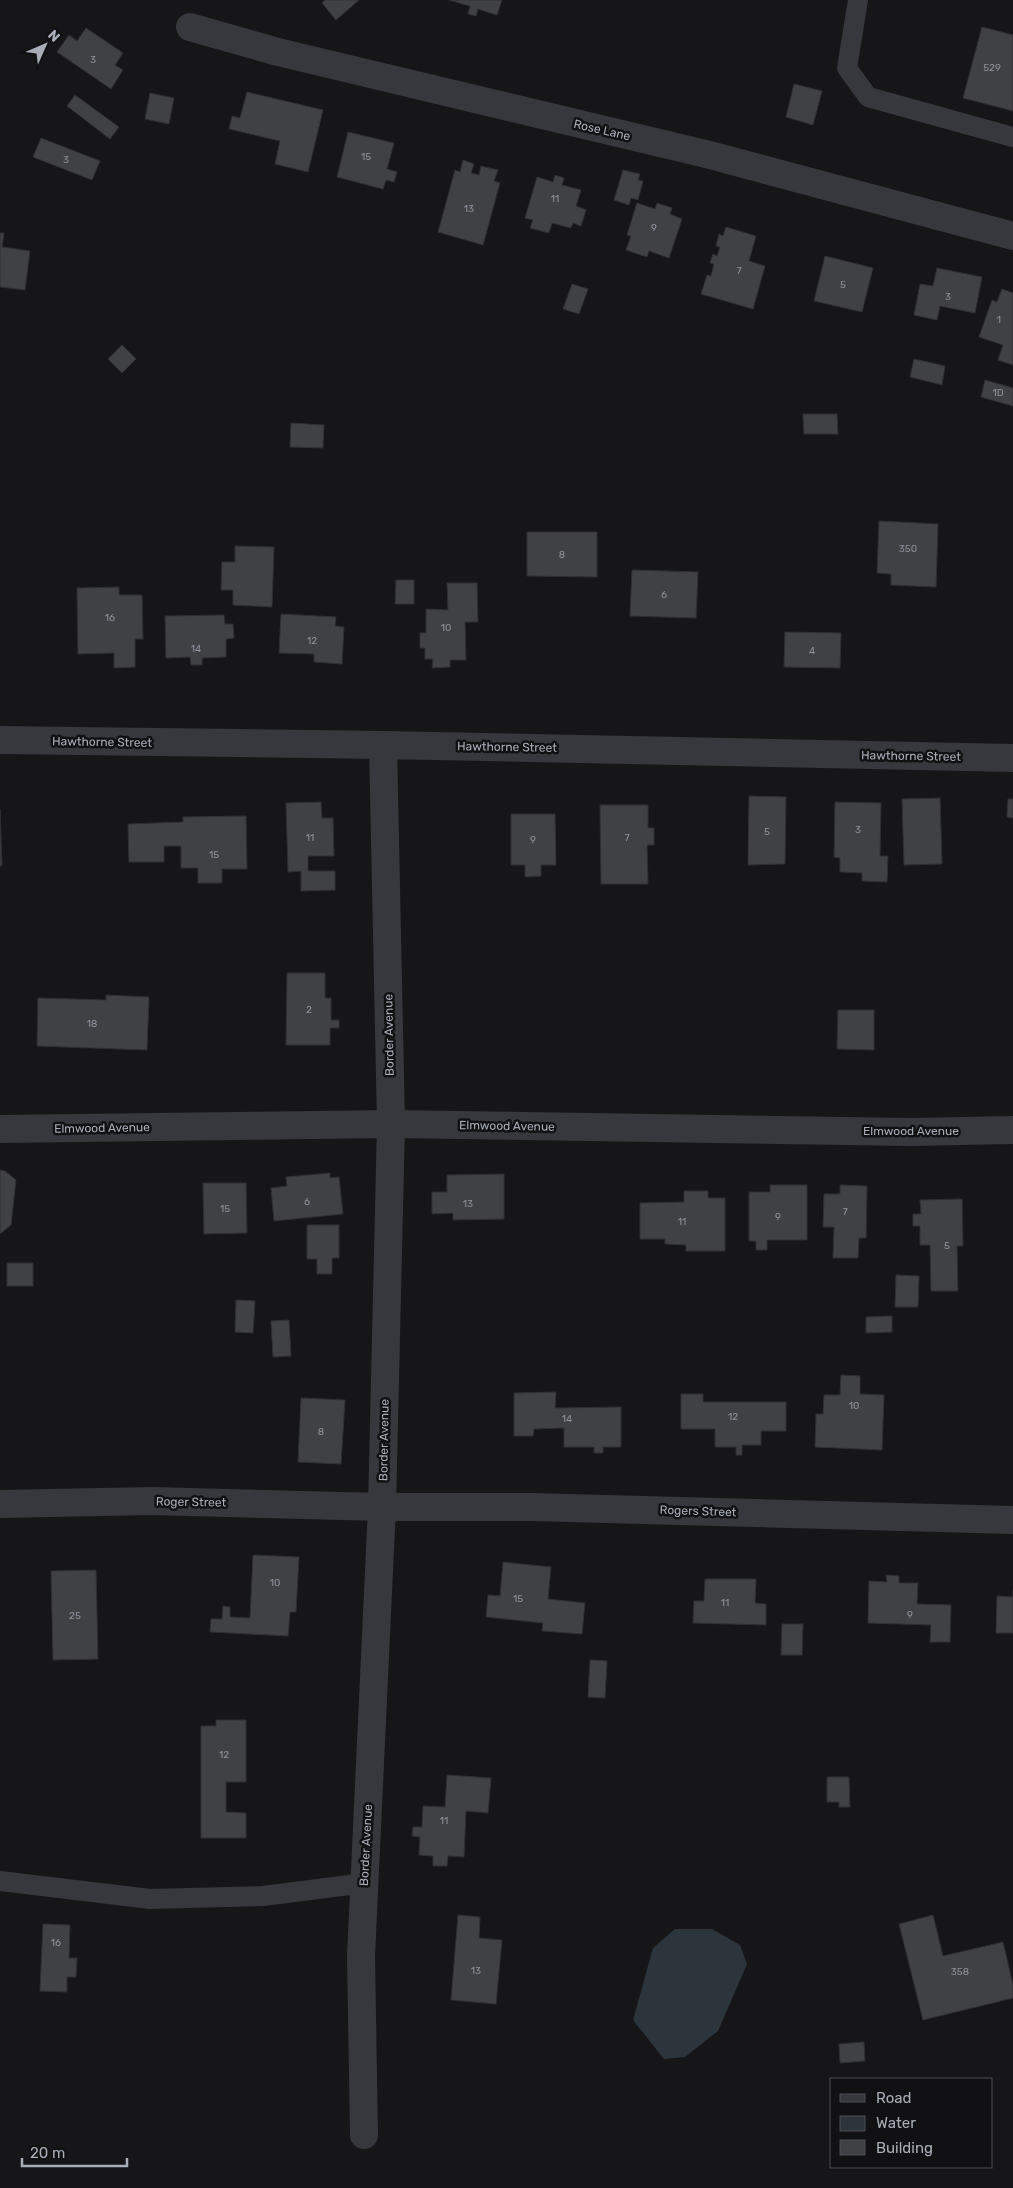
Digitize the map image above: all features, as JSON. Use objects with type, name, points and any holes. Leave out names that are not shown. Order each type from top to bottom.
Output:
[{"type":"street","name":"Rose Lane","points":[[190,27],[278,52],[706,154],[1013,236]]},
{"type":"street","name":"Hawthorne Street","points":[[0,740],[383,745],[1013,758]]},
{"type":"street","name":"Border Avenue","points":[[364,2135],[361,1956],[382,1507],[391,1124],[383,745]]},
{"type":"street","name":"Elmwood Avenue","points":[[0,1129],[391,1124],[911,1132],[1013,1130]]},
{"type":"street","name":"Roger Street","points":[[0,1504],[152,1501],[382,1507]]},
{"type":"street","name":"Rogers Street","points":[[382,1507],[532,1507],[1013,1520]]},
{"type":"lane","points":[[858,0],[847,68],[868,97],[1013,137]]},
{"type":"lane","points":[[0,1881],[150,1899],[263,1896],[365,1883]]},
{"type":"water","points":[[675,1929],[712,1929],[740,1945],[747,1964],[718,2031],[685,2057],[664,2059],[633,2020],[653,1948]]},
{"type":"building","points":[[325,0],[359,0],[336,20],[322,3]]},
{"type":"building","points":[[449,0],[502,0],[497,15],[478,9],[476,16],[468,14],[470,6]]},
{"type":"building","points":[[982,27],[1013,35],[1013,111],[963,98]]},
{"type":"building","points":[[86,28],[123,53],[115,65],[123,70],[111,89],[57,52],[69,35],[77,41]]},
{"type":"building","points":[[794,84],[822,91],[813,125],[786,117]]},
{"type":"building","points":[[247,92],[323,110],[308,172],[275,164],[280,141],[229,129],[232,116],[240,118]]},
{"type":"building","points":[[150,93],[174,98],[169,124],[145,119]]},
{"type":"building","points":[[75,95],[119,127],[110,139],[67,106]]},
{"type":"building","points":[[348,132],[394,143],[387,169],[397,172],[394,182],[386,180],[383,189],[337,177]]},
{"type":"building","points":[[41,138],[100,161],[92,180],[33,157]]},
{"type":"building","points":[[463,160],[474,164],[471,173],[479,175],[481,166],[498,170],[494,181],[500,183],[483,245],[438,232],[455,170],[460,172]]},
{"type":"building","points":[[623,170],[640,174],[638,180],[643,181],[638,200],[631,198],[629,205],[614,200]]},
{"type":"building","points":[[555,175],[564,178],[562,185],[581,190],[576,206],[586,210],[581,226],[573,223],[571,228],[552,223],[549,233],[530,228],[533,220],[525,218],[537,177],[553,182]]},
{"type":"building","points":[[637,203],[655,209],[657,203],[672,208],[670,214],[682,219],[669,258],[649,251],[647,257],[626,250],[631,236],[627,235]]},
{"type":"building","points":[[726,227],[756,236],[749,261],[765,266],[753,309],[701,294],[707,275],[711,276],[714,264],[710,263],[713,254],[717,256],[720,247],[716,246],[719,234],[723,236]]},
{"type":"building","points":[[0,233],[4,233],[2,247],[30,251],[25,290],[0,287]]},
{"type":"building","points":[[825,256],[873,268],[862,312],[814,301]]},
{"type":"building","points":[[937,268],[982,277],[975,313],[940,306],[937,320],[914,315],[920,284],[933,286]]},
{"type":"building","points":[[572,284],[588,289],[579,314],[563,309]]},
{"type":"building","points":[[1002,289],[1013,293],[1013,365],[998,360],[1003,345],[979,337],[992,300],[997,302]]},
{"type":"building","points":[[122,345],[136,359],[122,373],[108,359]]},
{"type":"building","points":[[914,359],[945,366],[942,385],[910,377]]},
{"type":"building","points":[[985,380],[1013,388],[1013,406],[981,397]]},
{"type":"building","points":[[803,414],[837,414],[838,434],[804,434]]},
{"type":"building","points":[[291,423],[324,425],[323,448],[290,447]]},
{"type":"building","points":[[879,521],[938,524],[936,587],[891,585],[891,574],[877,573]]},
{"type":"building","points":[[527,532],[597,532],[597,577],[527,576]]},
{"type":"building","points":[[235,546],[274,547],[272,607],[233,605],[233,590],[221,590],[222,562],[235,562]]},
{"type":"building","points":[[632,570],[698,572],[696,618],[630,616]]},
{"type":"building","points":[[396,580],[414,580],[414,604],[395,604]]},
{"type":"building","points":[[447,583],[477,583],[478,622],[465,622],[466,660],[450,660],[450,667],[432,668],[433,659],[425,659],[425,648],[420,648],[420,633],[426,633],[426,609],[448,610]]},
{"type":"building","points":[[119,587],[119,595],[142,595],[143,639],[135,639],[135,667],[114,668],[114,653],[78,654],[77,588]]},
{"type":"building","points":[[281,614],[336,617],[335,626],[344,627],[342,664],[314,662],[314,654],[279,653]]},
{"type":"building","points":[[224,615],[225,624],[233,624],[234,638],[226,639],[226,657],[202,658],[202,665],[191,665],[190,657],[166,658],[165,616]]},
{"type":"building","points":[[785,632],[841,633],[840,668],[784,667]]},
{"type":"building","points":[[749,796],[786,797],[785,864],[748,865]]},
{"type":"building","points":[[940,798],[942,864],[904,865],[902,799]]},
{"type":"building","points":[[1008,799],[1013,799],[1013,818],[1007,817]]},
{"type":"building","points":[[321,802],[322,818],[333,818],[334,856],[308,856],[308,871],[335,871],[335,890],[301,891],[301,871],[288,872],[286,803]]},
{"type":"building","points":[[835,802],[881,803],[880,856],[888,856],[887,882],[862,881],[862,873],[840,872],[840,858],[834,857]]},
{"type":"building","points":[[600,805],[648,805],[648,828],[654,828],[654,845],[647,845],[648,884],[601,884]]},
{"type":"building","points":[[0,809],[2,866],[0,866]]},
{"type":"building","points":[[511,814],[555,814],[556,865],[541,865],[541,876],[525,877],[525,865],[511,865]]},
{"type":"building","points":[[246,816],[247,869],[222,869],[222,883],[198,883],[198,868],[181,868],[181,846],[164,846],[164,862],[129,862],[128,824],[183,822],[183,817]]},
{"type":"building","points":[[287,973],[325,973],[325,998],[331,998],[331,1020],[339,1020],[339,1028],[330,1028],[330,1045],[286,1045]]},
{"type":"building","points":[[106,995],[149,997],[147,1050],[37,1046],[38,998],[106,1000]]},
{"type":"building","points":[[838,1010],[874,1010],[874,1050],[837,1049]]},
{"type":"building","points":[[0,1170],[5,1171],[16,1180],[11,1225],[0,1234]]},
{"type":"building","points":[[330,1173],[330,1178],[339,1177],[343,1214],[274,1221],[271,1188],[287,1186],[286,1177]]},
{"type":"building","points":[[504,1174],[504,1219],[453,1220],[453,1213],[432,1214],[432,1192],[447,1192],[447,1175]]},
{"type":"building","points":[[203,1183],[246,1183],[247,1233],[204,1234]]},
{"type":"building","points":[[770,1185],[807,1185],[807,1240],[767,1240],[767,1250],[756,1250],[756,1241],[749,1241],[749,1192],[770,1192]]},
{"type":"building","points":[[840,1185],[867,1186],[866,1238],[859,1238],[858,1258],[833,1258],[834,1227],[823,1227],[824,1194],[840,1194]]},
{"type":"building","points":[[684,1191],[708,1191],[708,1198],[725,1198],[725,1251],[686,1251],[686,1245],[665,1244],[665,1239],[640,1239],[640,1203],[684,1202]]},
{"type":"building","points":[[962,1199],[963,1246],[957,1246],[958,1291],[931,1291],[930,1245],[920,1245],[920,1226],[913,1226],[913,1214],[921,1214],[920,1200]]},
{"type":"building","points":[[307,1225],[339,1225],[339,1258],[332,1258],[332,1274],[317,1274],[317,1259],[307,1259]]},
{"type":"building","points":[[7,1263],[33,1263],[33,1286],[7,1286]]},
{"type":"building","points":[[896,1275],[919,1276],[918,1307],[895,1307]]},
{"type":"building","points":[[236,1300],[255,1301],[253,1333],[235,1332]]},
{"type":"building","points":[[892,1316],[892,1332],[866,1333],[866,1317]]},
{"type":"building","points":[[289,1320],[291,1356],[273,1357],[271,1321]]},
{"type":"building","points":[[841,1375],[860,1376],[860,1394],[884,1395],[882,1450],[815,1447],[816,1414],[823,1414],[824,1395],[840,1395]]},
{"type":"building","points":[[556,1392],[555,1408],[621,1407],[621,1447],[603,1447],[603,1453],[594,1453],[594,1447],[564,1447],[564,1428],[534,1429],[533,1436],[514,1436],[514,1393]]},
{"type":"building","points":[[681,1394],[703,1394],[703,1402],[786,1402],[786,1431],[761,1431],[761,1445],[742,1445],[742,1455],[736,1455],[736,1447],[715,1447],[715,1429],[681,1429]]},
{"type":"building","points":[[301,1398],[345,1400],[341,1464],[298,1462]]},
{"type":"building","points":[[253,1555],[299,1557],[296,1612],[290,1612],[288,1636],[210,1632],[211,1619],[222,1619],[223,1606],[230,1607],[230,1617],[250,1618]]},
{"type":"building","points":[[503,1562],[551,1567],[548,1599],[585,1603],[582,1634],[542,1631],[543,1623],[486,1617],[488,1595],[500,1596]]},
{"type":"building","points":[[96,1570],[98,1659],[53,1660],[51,1571]]},
{"type":"building","points":[[886,1575],[899,1576],[899,1583],[918,1583],[917,1604],[951,1605],[950,1642],[930,1642],[931,1625],[868,1623],[869,1581],[887,1582]]},
{"type":"building","points":[[705,1579],[756,1579],[755,1603],[766,1604],[766,1625],[693,1623],[694,1601],[704,1601]]},
{"type":"building","points":[[997,1596],[1013,1597],[1013,1633],[996,1633]]},
{"type":"building","points":[[782,1624],[803,1624],[802,1655],[781,1655]]},
{"type":"building","points":[[590,1660],[607,1661],[605,1698],[588,1697]]},
{"type":"building","points":[[216,1720],[246,1720],[246,1782],[226,1782],[226,1812],[246,1813],[246,1838],[201,1838],[201,1726],[216,1726]]},
{"type":"building","points":[[447,1775],[491,1778],[488,1813],[466,1811],[464,1857],[448,1856],[447,1866],[433,1866],[433,1856],[419,1855],[420,1837],[412,1836],[413,1827],[422,1827],[423,1806],[445,1807]]},
{"type":"building","points":[[827,1777],[849,1777],[850,1807],[839,1807],[839,1802],[827,1802]]},
{"type":"building","points":[[458,1915],[480,1917],[479,1938],[502,1940],[496,2004],[451,2000]]},
{"type":"building","points":[[933,1915],[943,1956],[1003,1942],[1013,1985],[1013,1998],[923,2020],[899,1924]]},
{"type":"building","points":[[43,1924],[70,1925],[69,1958],[77,1958],[76,1977],[67,1977],[67,1992],[40,1991]]},
{"type":"building","points":[[864,2042],[865,2061],[840,2063],[839,2044]]}]
